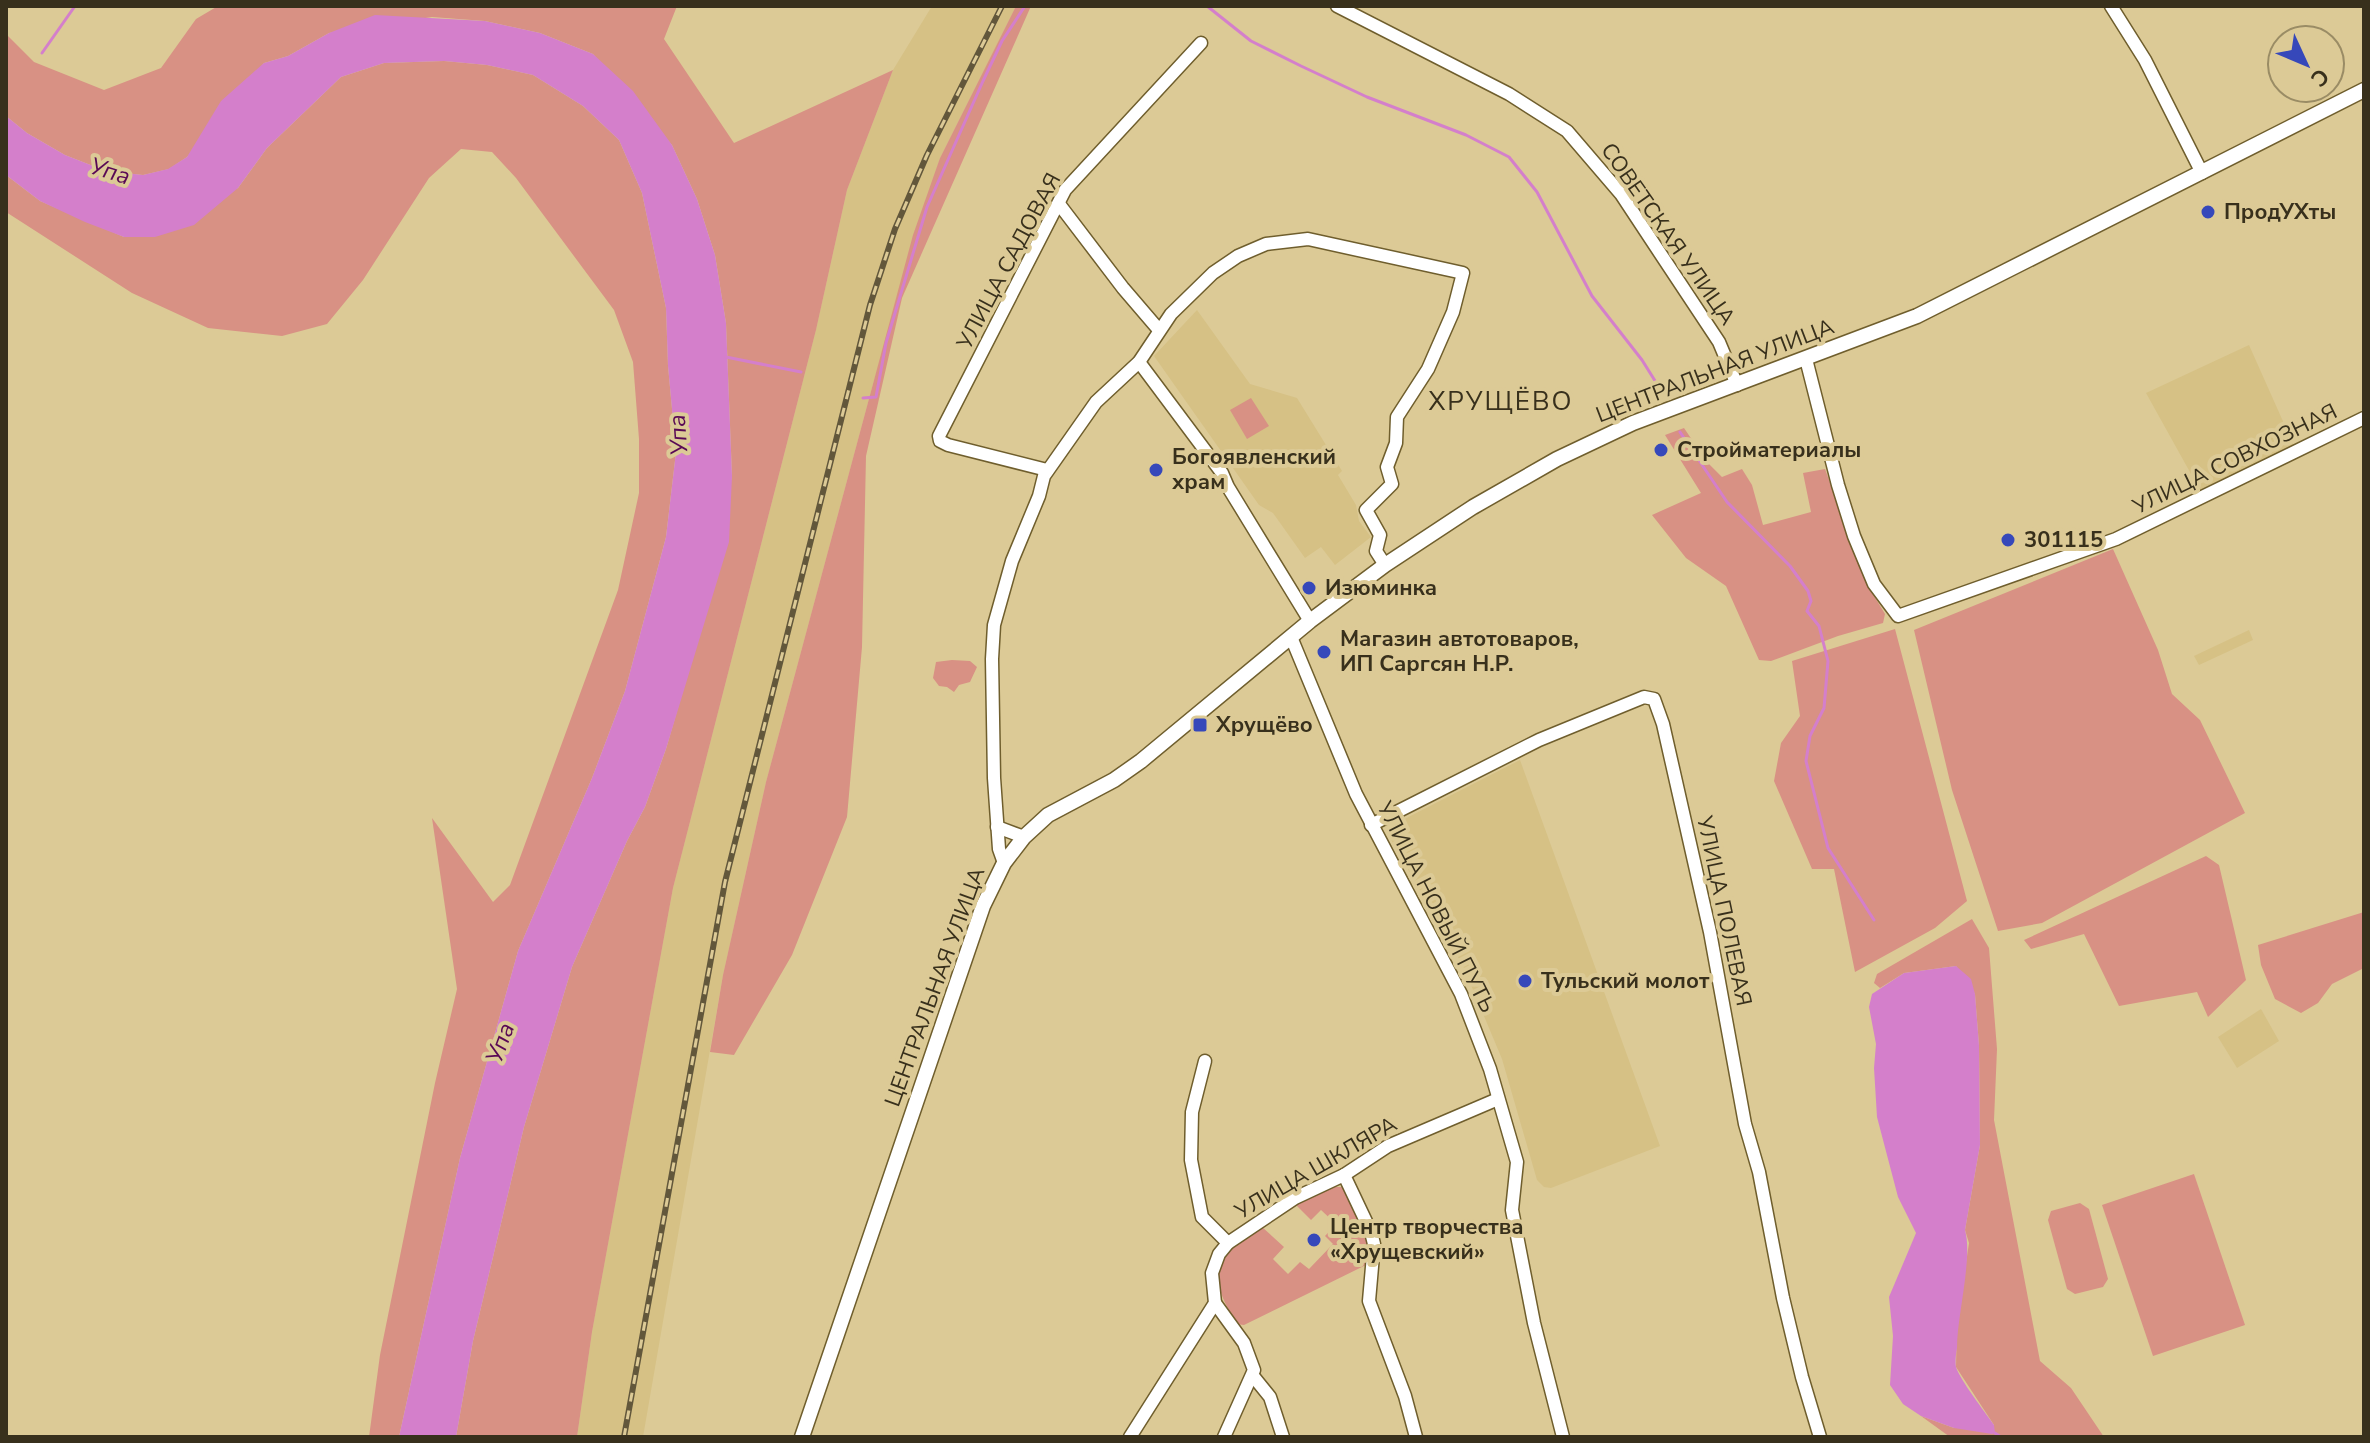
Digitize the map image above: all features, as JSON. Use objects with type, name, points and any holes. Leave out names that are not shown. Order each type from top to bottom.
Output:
[{"type":"main road","name":"ЦЕНТРАЛЬНАЯ УЛИЦА","points":[[802,1437],[983,906],[1004,863],[1024,837],[1048,815],[1114,780],[1141,761],[1310,621],[1385,565],[1473,507],[1577,449],[1633,423],[1917,316],[2364,90]]},
{"type":"street","name":"СОВЕТСКАЯ УЛИЦА","points":[[1337,6],[1509,94],[1567,131],[1621,194],[1719,342],[1737,385]]},
{"type":"street","points":[[2111,6],[2145,60],[2202,173]]},
{"type":"street","name":"УЛИЦА САДОВАЯ","points":[[1047,470],[940,441],[940,434],[1070,184],[1201,43]]},
{"type":"street","points":[[1059,204],[1159,330]]},
{"type":"street","points":[[1004,863],[999,849],[994,778],[994,630],[1012,561],[1047,470],[1096,402],[1139,362],[1159,330],[1213,273],[1238,256],[1274,242],[1308,239],[1463,273],[1453,312],[1428,369],[1397,417],[1396,443],[1387,467],[1392,484],[1366,510],[1380,535],[1376,551],[1385,565]]},
{"type":"street","name":"УЛИЦА СОВХОЗНАЯ","points":[[1806,359],[1854,536],[1874,584],[1898,616],[2116,539],[2364,418]]},
{"type":"street","points":[[1139,362],[1222,473],[1310,621]]},
{"type":"street","name":"УЛИЦА НОВЫЙ ПУТЬ","points":[[1291,637],[1371,825],[1461,994],[1498,1099],[1517,1162],[1512,1210],[1534,1323],[1563,1437]]},
{"type":"street","name":"УЛИЦА ПОЛЕВАЯ","points":[[1371,825],[1539,740],[1644,697],[1656,701],[1710,932],[1745,1124],[1759,1172],[1783,1298],[1820,1437]]},
{"type":"street","points":[[997,827],[1024,837]]},
{"type":"street","points":[[1205,1061],[1192,1112],[1191,1160],[1202,1217],[1228,1243]]},
{"type":"street","name":"УЛИЦА ШКЛЯРА","points":[[1215,1303],[1212,1273],[1219,1254],[1228,1243],[1295,1198],[1344,1175],[1388,1146],[1498,1099]]},
{"type":"street","points":[[1344,1175],[1371,1232],[1374,1244],[1369,1301],[1405,1396],[1416,1437]]},
{"type":"street","points":[[1130,1437],[1215,1303],[1244,1343],[1253,1363],[1253,1376],[1224,1437]]},
{"type":"street","points":[[1253,1376],[1270,1397],[1283,1437]]},
{"type":"shaded area","points":[[218,6],[677,6],[664,39],[734,143],[893,70],[847,190],[816,330],[673,888],[592,1332],[577,1437],[456,1437],[473,1341],[524,1127],[572,967],[645,807],[666,749],[691,663],[732,476],[726,323],[715,255],[697,199],[672,145],[593,54],[540,33],[485,21],[432,17],[329,33],[288,56],[264,63],[187,157],[169,169],[143,175],[106,171],[65,155],[27,133],[6,116],[6,34],[34,62],[104,90],[161,68],[196,19]]},
{"type":"shaded area","points":[[932,6],[1016,6],[940,158],[873,384],[766,782],[723,975],[643,1437],[577,1437],[592,1332],[673,888],[816,330],[847,190],[893,70]]},
{"type":"shaded area","points":[[1016,6],[1031,6],[902,298],[866,456],[862,647],[847,817],[792,955],[734,1055],[710,1052],[723,975],[766,782],[913,235],[940,158]]},
{"type":"shaded area","points":[[444,61],[487,65],[533,75],[583,106],[619,140],[642,193],[666,308],[676,452],[666,537],[625,691],[592,778],[518,951],[460,1158],[399,1437],[369,1437],[380,1355],[457,989],[432,818],[493,902],[510,885],[618,590],[639,493],[639,439],[633,362],[614,310],[516,178],[492,152],[461,149],[429,178],[363,280],[327,324],[282,336],[208,328],[132,293],[6,212],[6,175],[40,201],[124,237],[238,188],[267,148],[341,77],[384,63]]},
{"type":"shaded area","points":[[1197,310],[1250,384],[1297,398],[1342,471],[1338,475],[1356,505],[1359,521],[1371,537],[1335,565],[1321,547],[1305,558],[1273,513],[1259,505],[1154,356]]},
{"type":"shaded area","points":[[2249,345],[2294,446],[2201,492],[2146,393]]},
{"type":"shaded area","points":[[1251,398],[1269,426],[1247,439],[1230,410]]},
{"type":"shaded area","points":[[1684,428],[1707,462],[1722,477],[1742,469],[1752,485],[1763,525],[1811,512],[1803,473],[1825,469],[1868,586],[1885,614],[1883,623],[1771,661],[1759,660],[1726,586],[1686,558],[1652,515],[1701,493],[1665,435]]},
{"type":"shaded area","points":[[2113,549],[2158,650],[2172,694],[2200,720],[2245,813],[2042,923],[1998,931],[1952,790],[1914,630]]},
{"type":"shaded area","points":[[1895,629],[1967,901],[1935,928],[1855,972],[1834,869],[1812,869],[1774,781],[1781,743],[1800,716],[1792,661]]},
{"type":"shaded area","points":[[2249,630],[2253,640],[2199,665],[2194,656]]},
{"type":"shaded area","points":[[970,661],[977,667],[970,682],[959,685],[954,692],[939,686],[933,678],[936,662]]},
{"type":"shaded area","points":[[1520,760],[1660,1146],[1551,1188],[1544,1187],[1537,1180],[1502,1059],[1463,966],[1385,829]]},
{"type":"shaded area","points":[[2206,856],[2219,865],[2246,980],[2208,1017],[2197,992],[2119,1006],[2084,934],[2031,949],[2024,940]]},
{"type":"shaded area","points":[[2364,912],[2364,968],[2332,984],[2318,1003],[2301,1013],[2275,999],[2261,965],[2258,945]]},
{"type":"shaded area","points":[[1972,919],[1989,948],[1997,1049],[1994,1120],[2040,1361],[2071,1388],[2104,1437],[1950,1437],[1921,1416],[1954,1428],[1994,1425],[1956,1367],[1957,1323],[1969,1243],[1965,1230],[1980,1145],[1975,994],[1956,966],[1904,973],[1880,988],[1874,983],[1877,974]]},
{"type":"shaded area","points":[[2261,1009],[2279,1041],[2237,1068],[2218,1037]]},
{"type":"shaded area","points":[[2194,1174],[2245,1325],[2153,1356],[2102,1205]]},
{"type":"shaded area","points":[[1333,1187],[1343,1187],[1369,1237],[1368,1264],[1244,1325],[1236,1324],[1220,1291],[1218,1268],[1223,1258],[1261,1226],[1284,1247],[1273,1259],[1288,1274],[1300,1262],[1309,1269],[1333,1244],[1325,1236],[1336,1224],[1321,1210],[1311,1220],[1295,1204]]},
{"type":"shaded area","points":[[2080,1203],[2089,1209],[2108,1279],[2103,1287],[2075,1294],[2067,1289],[2048,1220],[2051,1211]]},
{"type":"water","name":"Упа","points":[[375,15],[485,21],[540,33],[593,54],[633,91],[672,145],[697,199],[715,255],[726,323],[732,476],[729,542],[666,749],[645,807],[572,967],[524,1127],[473,1341],[456,1437],[399,1437],[460,1158],[518,951],[592,778],[625,691],[666,537],[676,452],[666,308],[642,193],[619,140],[583,106],[533,75],[487,65],[444,61],[384,63],[341,77],[267,148],[238,188],[194,225],[155,237],[124,237],[85,222],[40,201],[6,175],[6,116],[27,133],[65,155],[106,171],[143,175],[168,169],[187,157],[221,101],[264,63],[288,56],[329,33]]},
{"type":"water","points":[[1956,966],[1971,979],[1975,994],[1980,1145],[1965,1230],[1966,1271],[1956,1365],[1962,1380],[1994,1425],[1995,1433],[1992,1434],[1954,1428],[1921,1416],[1903,1404],[1890,1385],[1893,1336],[1889,1297],[1916,1233],[1898,1197],[1877,1117],[1876,1044],[1869,1007],[1872,994],[1904,973]]},
{"type":"waterway","points":[[42,53],[75,6]]},
{"type":"waterway","points":[[863,398],[876,397],[886,343],[927,207],[1002,41],[1025,6]]},
{"type":"waterway","points":[[1207,6],[1251,41],[1367,97],[1466,135],[1509,157],[1537,192],[1592,296],[1657,384]]},
{"type":"waterway","points":[[726,357],[801,372]]},
{"type":"waterway","points":[[1680,432],[1727,502],[1790,566],[1808,591],[1811,601],[1807,611],[1819,626],[1828,661],[1824,708],[1810,736],[1806,761],[1828,848],[1874,920]]},
{"type":"waterway","points":[[1995,1433],[2001,1437]]},
{"type":"railway","points":[[624,1437],[725,882],[870,305],[895,229],[927,155],[1002,6]]},
{"type":"place","name":"ПродУХты","points":[[2208,212]]},
{"type":"place","name":"Стройматериалы","points":[[1661,450]]},
{"type":"place","name":"Богоявленский храм","points":[[1156,470]]},
{"type":"place","name":"301115","points":[[2008,540]]},
{"type":"place","name":"Изюминка","points":[[1309,588]]},
{"type":"place","name":"Магазин автотоваров, ИП Саргсян Н.Р.","points":[[1324,652]]},
{"type":"place","name":"Хрущёво","points":[[1200,725]]},
{"type":"place","name":"Тульский молот","points":[[1525,981]]},
{"type":"place","name":"Центр творчества «Хрущевский»","points":[[1314,1240]]},
{"type":"district","name":"ХРУЩЁВО","points":[[1501,401]]}]
